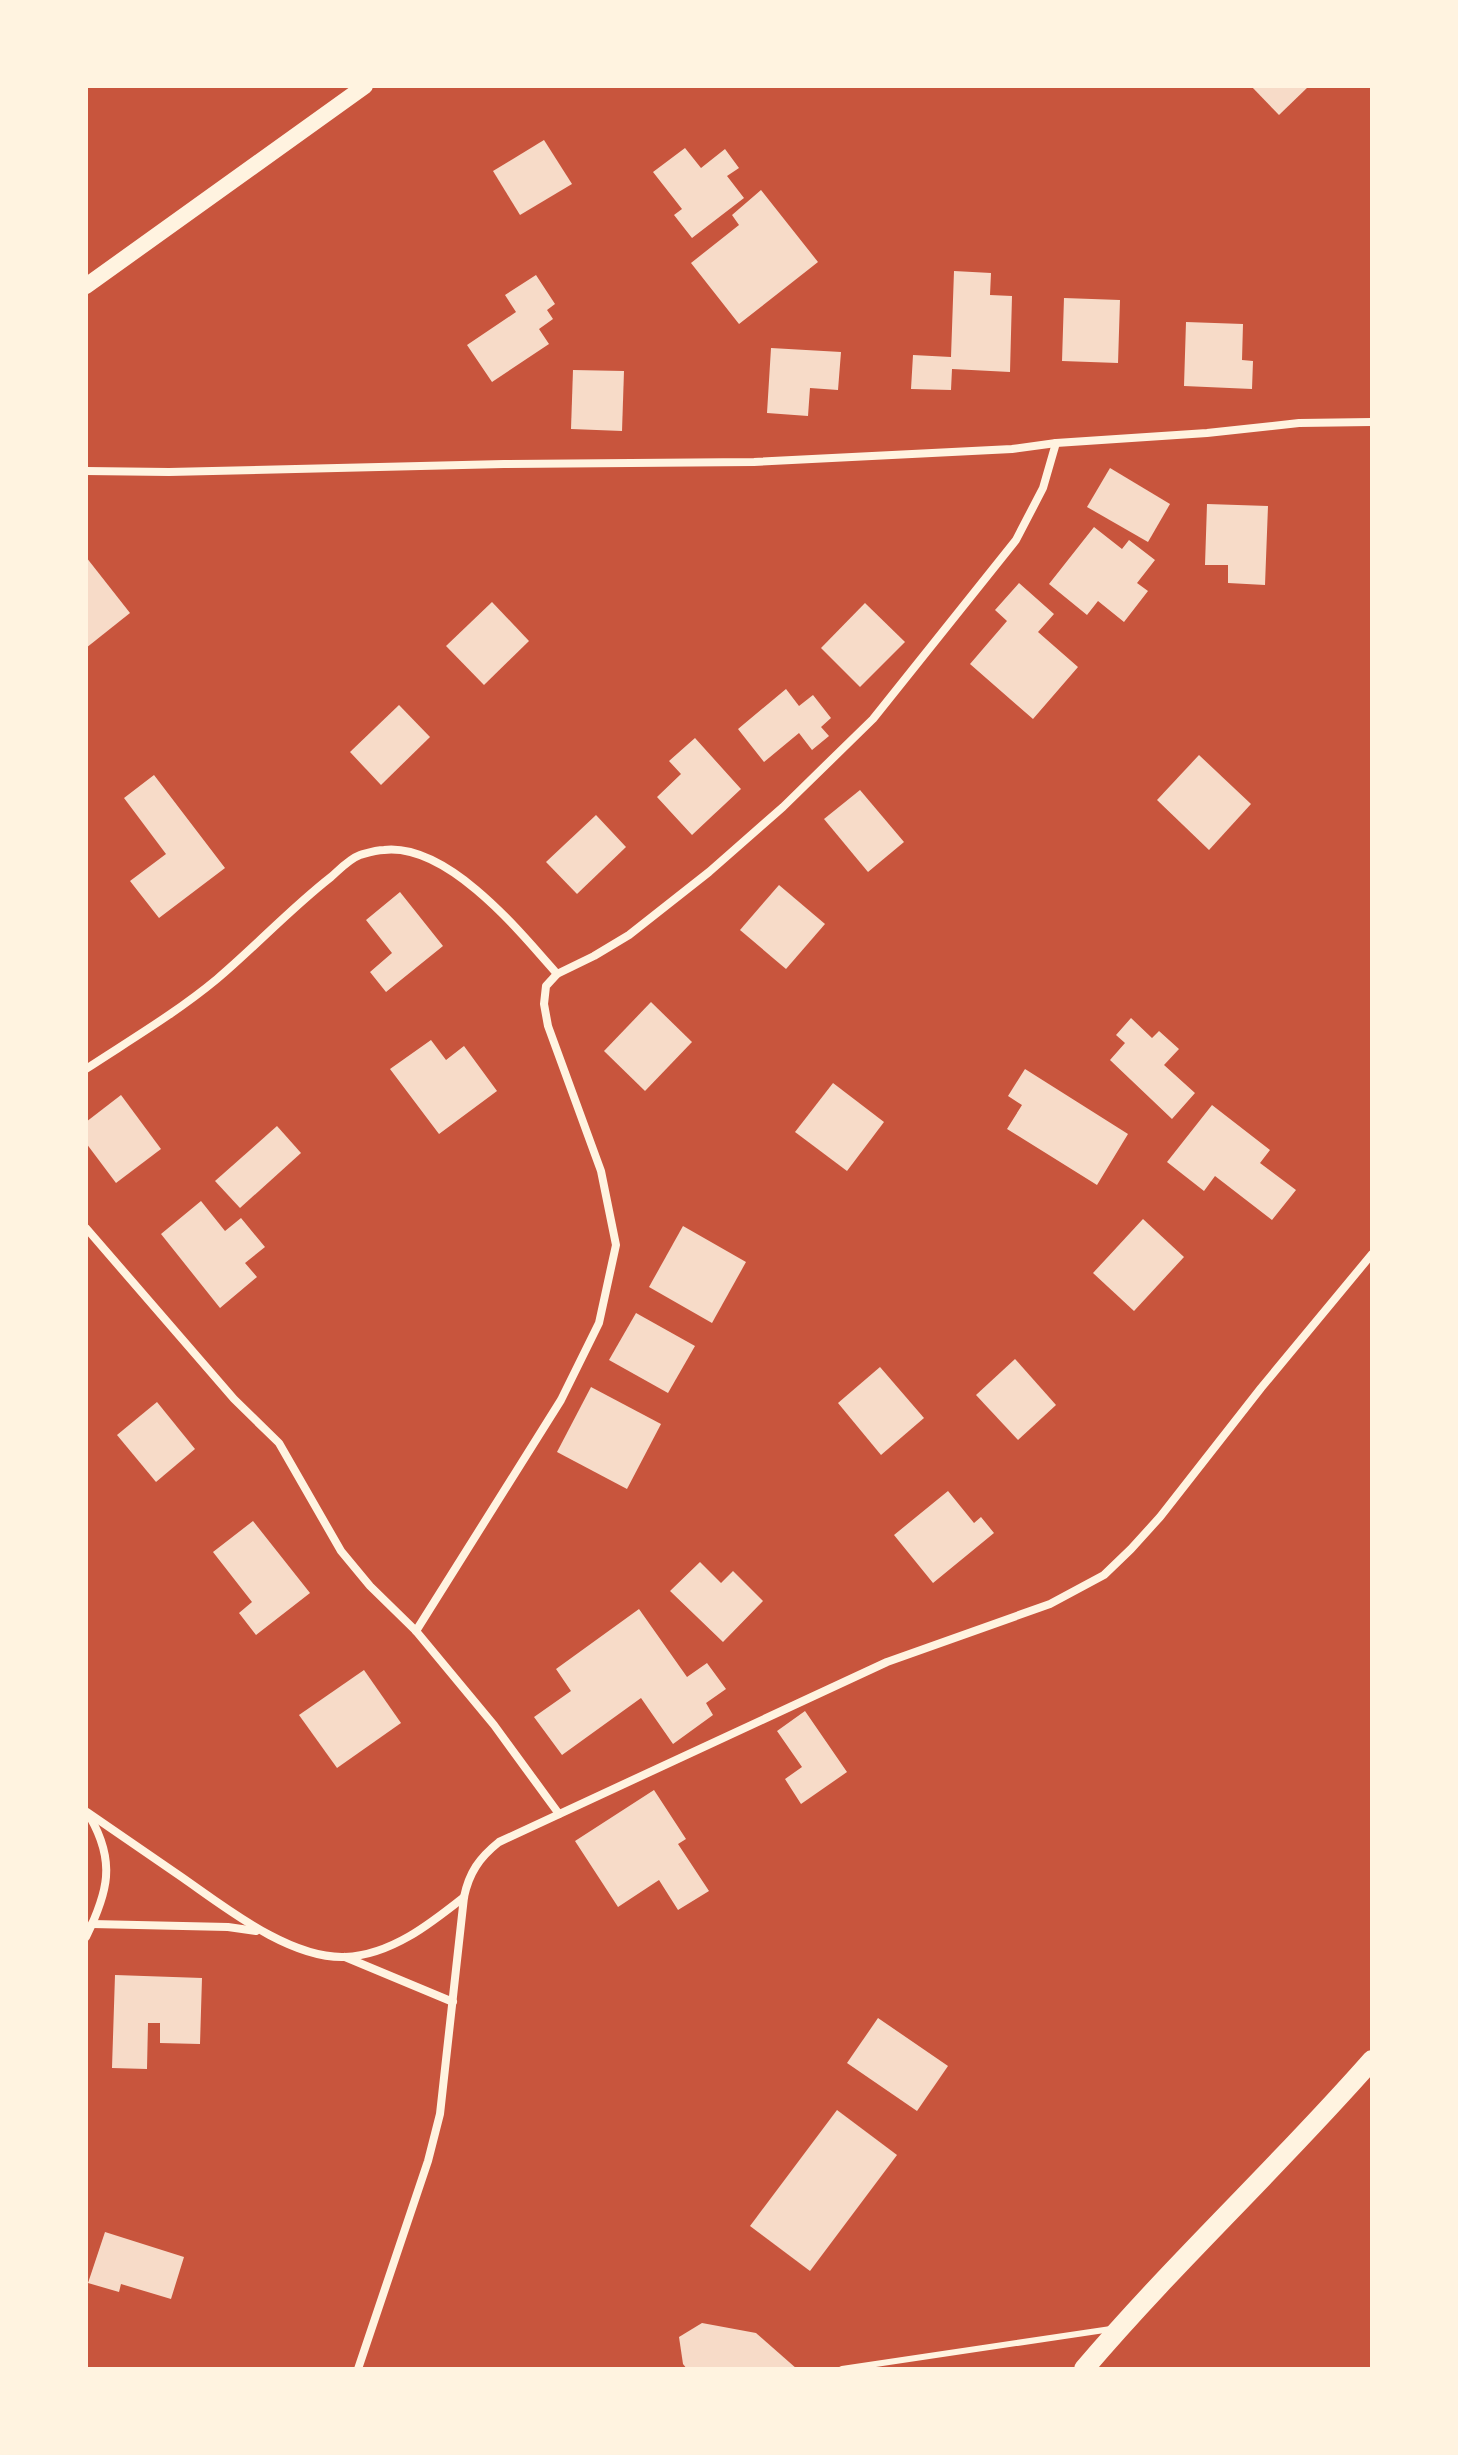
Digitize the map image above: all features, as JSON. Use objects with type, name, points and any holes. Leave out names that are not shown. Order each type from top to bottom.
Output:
[{"type":"main road","points":[[86,286],[365,86]]},
{"type":"main road","points":[[1084,2369],[1119,2328],[1316,2124],[1372,2060]]},
{"type":"street","points":[[86,471],[754,462],[1012,449],[1299,423],[1372,422]]},
{"type":"street","points":[[416,1631],[561,1400],[599,1323],[616,1245],[601,1171],[548,1026],[544,1004],[546,986],[557,974],[629,935],[709,872],[783,807],[873,719],[1016,540],[1043,488],[1056,443]]},
{"type":"street","points":[[86,1069],[174,1012],[218,978],[296,904],[358,856],[385,849],[412,853],[452,870],[482,894],[557,974]]},
{"type":"street","points":[[86,1228],[234,1399],[279,1443],[341,1551],[370,1586],[416,1631],[494,1725],[559,1814]]},
{"type":"street","points":[[358,2369],[428,2161],[440,2114],[464,1897],[469,1876],[488,1850],[499,1842],[887,1662],[1050,1604],[1104,1575],[1160,1517],[1372,1254]]},
{"type":"street","points":[[86,1812],[102,1838],[107,1875],[103,1895],[86,1937]]},
{"type":"street","points":[[86,1812],[260,1932]]},
{"type":"street","points":[[344,1957],[367,1953],[402,1940],[425,1928],[464,1897]]},
{"type":"street","points":[[92,1924],[228,1927],[260,1932],[312,1952],[344,1957],[453,2002]]},
{"type":"lane","points":[[842,2369],[1119,2328]]},
{"type":"building","points":[[1251,86],[1309,86],[1279,115]]},
{"type":"building","points":[[544,140],[572,184],[520,215],[493,171]]},
{"type":"building","points":[[685,148],[701,168],[725,149],[739,168],[727,176],[744,198],[692,238],[674,215],[682,209],[653,172]]},
{"type":"building","points":[[761,190],[818,262],[739,324],[691,263],[739,225],[732,215]]},
{"type":"building","points":[[954,271],[991,273],[990,295],[1012,296],[1010,372],[952,369],[951,390],[911,389],[913,355],[951,357]]},
{"type":"building","points":[[536,275],[555,304],[547,310],[553,319],[539,329],[549,344],[492,382],[467,345],[516,312],[505,295]]},
{"type":"building","points":[[1064,298],[1120,300],[1118,363],[1062,361]]},
{"type":"building","points":[[1186,322],[1243,324],[1242,360],[1253,361],[1252,389],[1184,386]]},
{"type":"building","points":[[771,348],[841,352],[838,390],[810,388],[808,416],[767,413]]},
{"type":"building","points":[[573,370],[624,371],[622,431],[571,429]]},
{"type":"building","points":[[1110,468],[1170,504],[1148,542],[1087,507]]},
{"type":"building","points":[[1207,504],[1268,506],[1265,585],[1228,583],[1228,565],[1205,565]]},
{"type":"building","points":[[1094,527],[1122,549],[1129,540],[1155,560],[1137,583],[1148,591],[1124,622],[1098,601],[1087,615],[1049,584]]},
{"type":"building","points":[[86,557],[130,613],[86,648]]},
{"type":"building","points":[[1019,583],[1054,614],[1038,632],[1078,667],[1033,719],[970,664],[1007,621],[995,610]]},
{"type":"building","points":[[492,602],[529,641],[484,685],[446,646]]},
{"type":"building","points":[[865,603],[905,642],[860,687],[821,648]]},
{"type":"building","points":[[786,689],[799,706],[813,695],[831,718],[821,727],[829,736],[812,750],[799,733],[764,762],[738,729]]},
{"type":"building","points":[[399,705],[430,737],[381,785],[350,752]]},
{"type":"building","points":[[695,738],[741,789],[692,835],[657,797],[681,774],[669,761]]},
{"type":"building","points":[[1199,755],[1251,804],[1209,850],[1157,800]]},
{"type":"building","points":[[154,775],[225,868],[159,918],[130,881],[166,854],[124,798]]},
{"type":"building","points":[[860,790],[904,842],[868,872],[824,819]]},
{"type":"building","points":[[596,815],[626,847],[577,894],[546,862]]},
{"type":"building","points":[[779,885],[825,924],[786,969],[740,930]]},
{"type":"building","points":[[400,892],[443,946],[386,992],[370,972],[392,953],[366,920]]},
{"type":"building","points":[[651,1002],[692,1042],[645,1091],[604,1051]]},
{"type":"building","points":[[1131,1018],[1152,1038],[1159,1031],[1179,1049],[1164,1065],[1195,1093],[1172,1119],[1110,1060],[1125,1043],[1116,1035]]},
{"type":"building","points":[[431,1040],[446,1060],[464,1046],[497,1091],[439,1134],[390,1069]]},
{"type":"building","points":[[1025,1069],[1128,1134],[1097,1185],[1007,1129],[1022,1105],[1008,1096]]},
{"type":"building","points":[[833,1083],[884,1122],[847,1171],[795,1132]]},
{"type":"building","points":[[121,1095],[161,1149],[116,1183],[86,1143],[86,1122]]},
{"type":"building","points":[[1212,1105],[1270,1150],[1260,1163],[1296,1190],[1272,1220],[1215,1176],[1204,1191],[1167,1162]]},
{"type":"building","points":[[277,1126],[301,1153],[240,1208],[215,1181]]},
{"type":"building","points":[[201,1201],[225,1231],[241,1218],[265,1247],[245,1263],[257,1277],[220,1308],[161,1234]]},
{"type":"building","points":[[1143,1219],[1184,1257],[1134,1311],[1093,1273]]},
{"type":"building","points":[[683,1226],[746,1262],[712,1323],[649,1287]]},
{"type":"building","points":[[636,1313],[695,1346],[668,1393],[609,1360]]},
{"type":"building","points":[[1015,1359],[1056,1405],[1018,1440],[976,1395]]},
{"type":"building","points":[[880,1367],[924,1418],[881,1455],[838,1403]]},
{"type":"building","points":[[591,1387],[661,1424],[627,1489],[557,1452]]},
{"type":"building","points":[[157,1402],[195,1449],[156,1482],[117,1435]]},
{"type":"building","points":[[948,1491],[974,1523],[981,1517],[994,1533],[933,1583],[894,1535]]},
{"type":"building","points":[[253,1521],[310,1593],[256,1635],[239,1613],[252,1602],[213,1552]]},
{"type":"building","points":[[700,1562],[721,1583],[733,1571],[763,1601],[723,1642],[670,1591]]},
{"type":"building","points":[[639,1609],[687,1677],[707,1663],[726,1689],[706,1703],[713,1715],[673,1744],[641,1698],[562,1755],[534,1717],[571,1691],[556,1669]]},
{"type":"building","points":[[364,1670],[401,1723],[337,1768],[299,1715]]},
{"type":"building","points":[[805,1711],[847,1772],[801,1804],[785,1779],[802,1767],[777,1731]]},
{"type":"building","points":[[654,1790],[686,1839],[678,1844],[709,1891],[678,1910],[659,1880],[618,1907],[575,1841]]},
{"type":"building","points":[[115,1975],[202,1978],[200,2044],[160,2043],[160,2023],[148,2023],[147,2069],[112,2068]]},
{"type":"building","points":[[878,2018],[948,2066],[917,2111],[847,2063]]},
{"type":"building","points":[[837,2110],[897,2155],[810,2271],[750,2226]]},
{"type":"building","points":[[105,2232],[184,2257],[171,2299],[121,2284],[119,2292],[88,2283]]},
{"type":"building","points":[[702,2323],[756,2333],[797,2369],[687,2369],[683,2364],[679,2337]]}]
